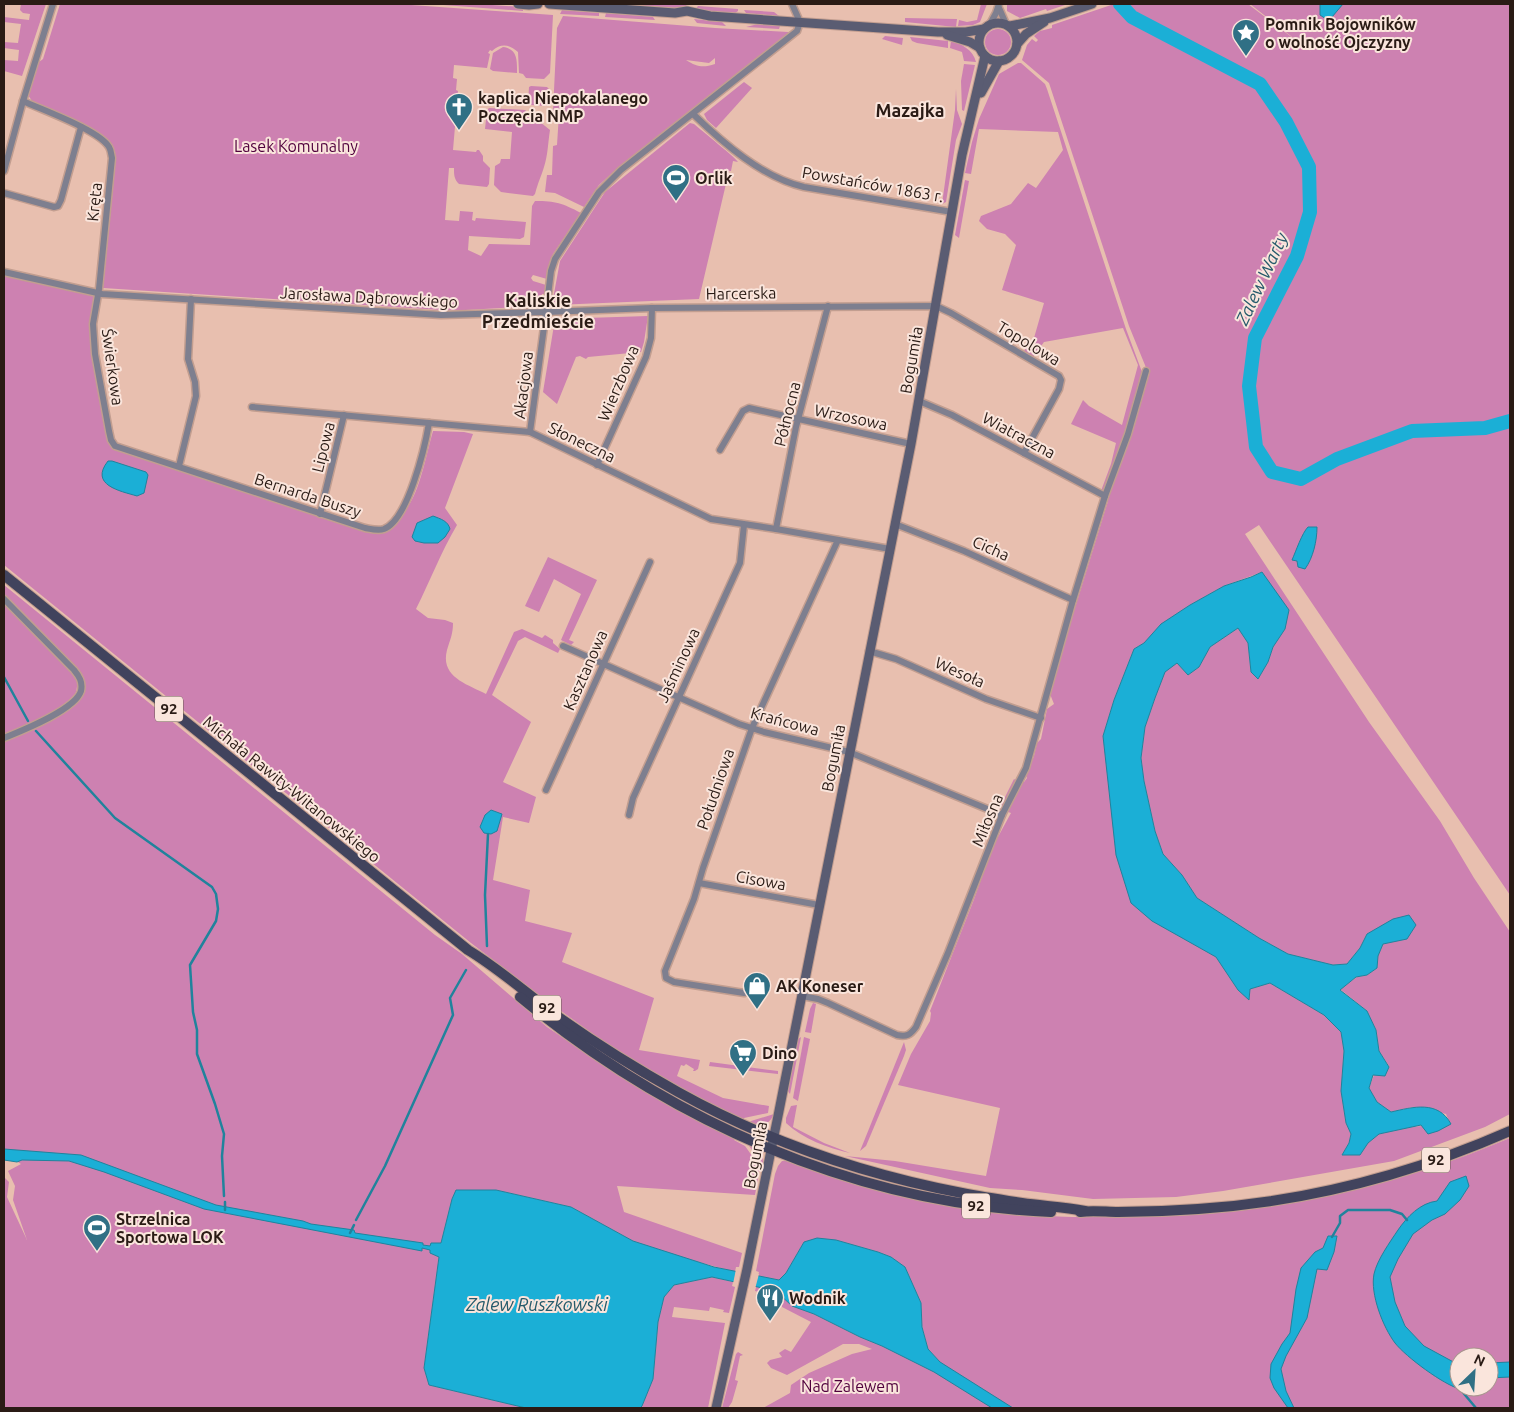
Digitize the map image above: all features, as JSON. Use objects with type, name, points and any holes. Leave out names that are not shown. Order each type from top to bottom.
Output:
[{"type":"main road","name":"Michała Rawity-Witanowskiego","points":[[4,576],[468,950],[483,959],[556,1015],[629,1063],[704,1105],[774,1137],[821,1155],[862,1168],[960,1192],[1085,1211]]},
{"type":"main road","name":"Michała Rawity-Witanowskiego","points":[[468,950],[480,963],[550,1021],[623,1073],[699,1116],[771,1149],[869,1183],[930,1198],[980,1206],[1042,1212],[1071,1213],[1085,1211]]},
{"type":"main road","name":"92","points":[[1085,1211],[1143,1212],[1199,1209],[1300,1196],[1352,1185],[1406,1170],[1510,1131]]},
{"type":"street","points":[[4,171],[53,4]]},
{"type":"street","points":[[518,4],[530,6],[538,4]]},
{"type":"street","points":[[549,4],[675,13],[688,11],[710,16],[938,32],[966,32],[998,22],[1008,25],[1050,18],[1092,4]]},
{"type":"street","points":[[546,312],[551,271],[555,259],[599,192],[621,170],[797,32],[800,22],[792,4]]},
{"type":"street","points":[[938,32],[964,40],[991,60],[999,61],[1010,57],[1015,51],[1017,36],[1008,25],[999,6]]},
{"type":"street","points":[[982,52],[979,38],[999,6]]},
{"type":"street","points":[[1017,44],[1026,34],[1050,18]]},
{"type":"street","name":"Bogumiła","points":[[716,1408],[774,1137],[911,444],[965,137],[972,112],[982,52]]},
{"type":"street","name":"Bogumiła","points":[[972,112],[999,61]]},
{"type":"street","name":"Kręta","points":[[23,101],[81,127],[106,143],[109,147],[112,158],[98,294]]},
{"type":"street","name":"Powstańców 1863 r.","points":[[693,114],[726,144],[785,182],[804,187],[952,212]]},
{"type":"street","name":"Kręta","points":[[4,194],[54,207],[58,206],[81,127]]},
{"type":"street","name":"Jarosława Dąbrowskiego","points":[[4,272],[98,294],[441,316],[546,312]]},
{"type":"street","name":"Świerkowa","points":[[98,294],[94,324],[95,354],[109,431],[113,443]]},
{"type":"street","points":[[179,466],[196,396],[195,382],[188,359],[191,299]]},
{"type":"street","name":"Północna","points":[[776,529],[799,419],[828,306]]},
{"type":"street","name":"Harcerska","points":[[546,312],[652,308],[936,306]]},
{"type":"street","name":"Topolowa","points":[[936,306],[1059,376],[1061,380],[1059,389],[1024,453]]},
{"type":"street","name":"Wierzbowa","points":[[597,465],[646,356],[651,338],[652,308]]},
{"type":"street","name":"Akacjowa","points":[[530,432],[546,312]]},
{"type":"street","name":"Miłosna","points":[[802,996],[828,1003],[904,1037],[911,1034],[920,1018],[948,953],[1002,815],[1026,768],[1073,600],[1105,496],[1128,434],[1146,371]]},
{"type":"street","name":"Wiatraczna","points":[[919,401],[952,415],[1105,496]]},
{"type":"street","name":"Słoneczna","points":[[252,407],[530,432],[711,519],[890,549]]},
{"type":"street","name":"Wrzosowa","points":[[720,450],[746,409],[911,444]]},
{"type":"street","name":"Lipowa","points":[[320,514],[344,416]]},
{"type":"street","name":"Bernarda Buszy","points":[[113,443],[128,451],[179,466],[320,514],[371,529],[380,529],[390,525],[400,514],[407,499],[424,446],[429,423]]},
{"type":"street","name":"Cicha","points":[[895,524],[964,551],[1073,600]]},
{"type":"street","name":"Jaśminowa","points":[[629,815],[633,798],[740,563],[744,525]]},
{"type":"street","name":"Południowa","points":[[744,993],[674,982],[666,978],[664,974],[694,899],[752,728],[838,540]]},
{"type":"street","name":"Kasztanowa","points":[[546,790],[650,562]]},
{"type":"street","points":[[4,599],[74,670],[80,677],[81,688],[79,695],[74,701],[52,717],[4,738]]},
{"type":"street","name":"Krańcowa","points":[[563,646],[752,728],[849,752],[1002,815]]},
{"type":"street","name":"Wesoła","points":[[869,651],[896,659],[986,699],[1041,718]]},
{"type":"street","name":"Cisowa","points":[[699,882],[819,905]]},
{"type":"green space","points":[[21,4],[46,4],[22,76],[4,71],[4,60],[18,61],[19,50],[4,48],[4,42],[18,43],[21,24],[4,22],[4,17],[29,20],[30,14],[23,13],[20,10]]},
{"type":"green space","name":"Lasek Komunalny","points":[[60,4],[397,4],[553,15],[550,73],[544,79],[526,78],[523,74],[519,73],[518,52],[511,47],[505,46],[490,50],[487,68],[454,65],[453,78],[457,79],[456,90],[458,91],[453,150],[476,152],[479,150],[483,156],[483,161],[490,168],[489,184],[487,187],[459,184],[455,177],[454,168],[449,168],[445,220],[459,221],[460,211],[473,212],[472,220],[475,221],[476,218],[526,222],[524,237],[520,239],[469,236],[468,250],[481,256],[489,244],[530,245],[532,206],[535,201],[559,203],[581,213],[553,254],[547,279],[533,275],[531,278],[533,281],[546,285],[539,304],[537,306],[441,310],[103,288],[116,157],[112,146],[80,124],[32,101],[28,95],[39,62],[43,59]]},
{"type":"green space","points":[[430,4],[478,4],[523,7],[523,11]]},
{"type":"green space","points":[[618,4],[686,5],[689,9]]},
{"type":"green space","points":[[981,4],[987,4],[980,22],[973,25],[958,26],[959,20],[967,22],[977,20]]},
{"type":"green space","points":[[1007,4],[1068,4],[1020,18],[1007,11]]},
{"type":"green space","points":[[1114,4],[1248,4],[1314,54],[1250,4],[1510,4],[1510,895],[1259,525],[1245,534],[1369,722],[1440,821],[1474,878],[1510,932],[1510,1114],[1485,1127],[1394,1161],[1223,1191],[1176,1197],[1093,1199],[990,1188],[845,1156],[895,1161],[986,1176],[1000,1108],[898,1085],[911,1054],[930,1021],[930,1011],[993,846],[1011,813],[999,809],[1014,779],[1024,782],[1027,778],[1026,776],[1037,743],[1041,739],[1047,709],[1054,704],[1050,694],[1108,501],[1105,496],[1147,370],[1129,326],[1049,83],[1022,60],[1027,45],[1032,39],[1036,42],[1038,40],[1034,36],[1040,31],[1052,28],[1052,25]],"holes":[[[1262,572],[1285,629],[1273,647],[1268,662],[1258,679],[1251,672],[1248,643],[1238,628],[1210,647],[1199,667],[1188,675],[1177,663],[1165,671],[1145,727],[1141,758],[1144,781],[1155,831],[1163,854],[1182,875],[1197,898],[1259,938],[1288,954],[1333,965],[1347,964],[1360,948],[1367,934],[1383,944],[1378,956],[1377,968],[1367,975],[1357,977],[1340,989],[1367,1011],[1376,1030],[1379,1051],[1389,1066],[1385,1076],[1374,1075],[1369,1088],[1377,1102],[1391,1112],[1413,1107],[1446,1114],[1450,1124],[1409,1127],[1379,1134],[1368,1143],[1360,1155],[1342,1155],[1349,1143],[1351,1134],[1346,1123],[1341,1091],[1344,1051],[1341,1032],[1324,1015],[1270,983],[1250,989],[1249,999],[1238,990],[1216,957],[1189,940],[1108,775],[1103,736],[1114,700],[1134,649],[1190,605],[1224,586]]]},
{"type":"green space","points":[[698,6],[738,9],[738,11],[735,13],[695,10]]},
{"type":"green space","points":[[562,10],[599,13],[599,16],[560,14]]},
{"type":"green space","points":[[744,10],[774,12],[779,16],[746,13]]},
{"type":"green space","points":[[606,13],[653,17],[655,20],[605,17]]},
{"type":"green space","points":[[563,16],[788,32],[788,34],[611,174],[599,185],[584,207],[555,193],[545,192],[547,175],[552,175],[553,146],[557,145],[559,114],[553,111],[557,28]],"holes":[[[715,58],[715,64],[700,66],[686,60],[709,63]]]},
{"type":"green space","points":[[905,18],[957,19],[956,27],[905,22]]},
{"type":"green space","points":[[694,19],[722,22],[726,26],[697,23]]},
{"type":"green space","points":[[758,24],[780,26],[779,29],[746,27]]},
{"type":"green space","points":[[998,29],[1007,33],[1011,42],[1007,51],[998,55],[989,51],[985,42],[989,33]]},
{"type":"green space","points":[[885,36],[903,38],[902,45],[882,39]]},
{"type":"green space","points":[[910,37],[948,41],[948,48],[917,43],[912,41]]},
{"type":"green space","points":[[951,41],[966,48],[975,58],[976,62],[964,61],[962,52],[950,48]]},
{"type":"green space","points":[[503,47],[512,50],[516,56],[517,73],[493,71],[490,69],[493,53]]},
{"type":"green space","points":[[1021,63],[1045,84],[1142,372],[1125,440],[1106,488],[1101,491],[1116,443],[1071,424],[1083,400],[1089,406],[1122,425],[1138,365],[1123,328],[1044,342],[1033,357],[1024,351],[1034,338],[1044,303],[1002,290],[1016,245],[1005,234],[987,229],[979,221],[981,216],[1011,204],[1028,183],[1036,188],[1063,150],[1058,132],[979,129],[971,174],[965,173],[979,119],[999,74]]},
{"type":"green space","points":[[964,64],[975,65],[964,111],[962,110],[961,81]]},
{"type":"green space","points":[[744,82],[752,88],[716,128],[707,120],[704,114]]},
{"type":"green space","points":[[529,87],[547,87],[549,89],[549,104],[546,106],[528,104]]},
{"type":"green space","points":[[956,89],[957,110],[962,124],[956,140],[946,202],[942,204],[955,110]]},
{"type":"green space","points":[[489,108],[525,110],[550,130],[545,162],[533,196],[501,192],[494,185],[495,166],[500,163],[501,159],[510,159],[512,132],[485,129],[487,110]]},
{"type":"green space","points":[[690,123],[694,124],[738,162],[733,161],[731,171],[729,171],[699,299],[555,305],[553,299],[560,261],[605,192]]},
{"type":"green space","points":[[965,180],[969,181],[959,238],[955,235]]},
{"type":"green space","points":[[4,276],[94,296],[91,326],[109,441],[375,532],[398,518],[410,504],[425,462],[433,431],[473,434],[445,508],[457,525],[416,609],[428,618],[453,623],[447,650],[447,667],[463,683],[486,694],[514,632],[522,629],[542,638],[545,635],[553,640],[553,643],[560,649],[558,653],[525,637],[518,641],[492,695],[531,722],[503,782],[536,797],[529,823],[503,817],[493,880],[530,890],[525,921],[572,933],[562,962],[654,998],[639,1050],[700,1060],[698,1069],[695,1071],[686,1064],[684,1066],[681,1065],[677,1076],[723,1098],[769,1106],[768,1113],[744,1118],[743,1121],[663,1079],[600,1039],[471,943],[4,565]]},
{"type":"green space","points":[[648,316],[641,352],[588,357],[586,359],[580,356],[576,357],[557,404],[543,392],[555,319]]},
{"type":"green space","points":[[548,557],[597,580],[569,640],[574,642],[571,645],[561,640],[581,594],[554,579],[539,612],[525,606]]},
{"type":"green space","points":[[4,585],[435,935],[462,954],[547,1027],[620,1076],[668,1105],[735,1137],[734,1140],[745,1146],[760,1167],[755,1195],[617,1186],[624,1212],[742,1253],[739,1267],[736,1267],[735,1272],[673,1255],[633,1241],[571,1207],[496,1190],[457,1190],[452,1199],[441,1243],[424,1368],[429,1385],[526,1408],[4,1408],[4,1177],[9,1182],[7,1197],[27,1240],[13,1200],[15,1186],[8,1171],[21,1164],[10,1157],[9,1150],[4,1149],[4,742],[51,717],[78,699],[84,686],[42,635],[4,595]]},
{"type":"green space","points":[[4,604],[78,680],[76,692],[64,704],[4,741]]},
{"type":"green space","points":[[813,1003],[816,1004],[811,1033],[805,1032],[810,1009]]},
{"type":"green space","points":[[801,1037],[790,1094],[788,1091],[798,1039]]},
{"type":"green space","points":[[804,1037],[810,1039],[798,1101],[793,1098]]},
{"type":"green space","points":[[904,1042],[906,1050],[904,1056],[866,1146],[860,1151]]},
{"type":"green space","points":[[710,1062],[778,1071],[778,1074],[709,1066]]},
{"type":"green space","points":[[797,1105],[793,1127],[824,1143],[850,1153],[816,1142],[800,1134],[786,1123],[791,1106]]},
{"type":"green space","points":[[774,1114],[764,1124],[757,1126],[750,1124],[751,1121]]},
{"type":"green space","name":"Nad Zalewem","points":[[1510,1138],[1510,1408],[763,1408],[790,1393],[791,1385],[809,1373],[852,1354],[872,1349],[859,1344],[843,1344],[787,1375],[771,1368],[767,1363],[770,1360],[782,1357],[779,1353],[785,1349],[791,1352],[811,1322],[782,1307],[782,1304],[775,1296],[755,1291],[756,1287],[776,1291],[792,1306],[814,1314],[882,1346],[940,1362],[928,1349],[922,1326],[921,1303],[905,1267],[891,1257],[836,1240],[804,1242],[786,1273],[779,1280],[758,1276],[759,1272],[756,1271],[775,1174],[782,1161],[792,1161],[809,1167],[1012,1211],[1062,1217],[1166,1216],[1217,1213],[1267,1207],[1365,1187],[1414,1173]]},
{"type":"green space","points":[[748,1144],[760,1152],[763,1159],[763,1167]]},
{"type":"green space","points":[[712,1277],[733,1282],[732,1286],[735,1287],[729,1313],[710,1307],[709,1311],[674,1307],[672,1317],[725,1323],[708,1408],[640,1408],[653,1379],[658,1322],[664,1297],[674,1285]]},
{"type":"green space","points":[[738,1352],[743,1355],[740,1356],[735,1380],[738,1381],[732,1402],[728,1408],[722,1408],[736,1354]]},
{"type":"water","points":[[1320,4],[1343,4],[1332,17],[1326,19],[1320,15]]},
{"type":"water","points":[[108,461],[146,472],[148,475],[144,493],[137,496],[109,486],[102,476],[103,469]]},
{"type":"water","points":[[433,516],[448,524],[450,529],[445,537],[438,543],[415,541],[412,537],[417,523]]},
{"type":"water","points":[[1308,527],[1317,527],[1317,532],[1312,555],[1305,569],[1298,567],[1297,561],[1292,560]]},
{"type":"water","points":[[1262,572],[1289,610],[1285,629],[1273,647],[1268,662],[1258,679],[1251,672],[1248,643],[1238,628],[1210,647],[1199,667],[1188,675],[1177,663],[1165,672],[1145,727],[1141,758],[1144,781],[1155,831],[1163,854],[1182,875],[1197,898],[1259,938],[1288,954],[1333,965],[1347,964],[1360,948],[1367,934],[1393,919],[1409,915],[1416,925],[1407,939],[1383,944],[1378,956],[1377,968],[1367,975],[1356,977],[1340,990],[1367,1011],[1376,1030],[1379,1051],[1389,1067],[1385,1076],[1373,1075],[1369,1088],[1377,1102],[1391,1112],[1416,1107],[1432,1108],[1446,1116],[1451,1124],[1428,1134],[1421,1125],[1379,1134],[1368,1143],[1360,1155],[1342,1155],[1349,1143],[1351,1134],[1346,1123],[1341,1091],[1344,1051],[1341,1032],[1324,1015],[1270,983],[1250,989],[1249,1000],[1238,990],[1216,957],[1152,921],[1131,903],[1116,855],[1103,736],[1114,700],[1134,649],[1144,643],[1161,624],[1190,605],[1224,586]]},
{"type":"water","points":[[491,810],[502,814],[497,831],[491,834],[484,833],[480,827],[485,815]]},
{"type":"water","name":"Zalew Ruszkowski","points":[[4,1149],[81,1155],[216,1205],[311,1224],[354,1230],[355,1233],[423,1243],[423,1245],[430,1246],[431,1243],[441,1243],[456,1190],[496,1190],[571,1207],[633,1241],[714,1267],[779,1280],[786,1273],[804,1242],[817,1238],[836,1240],[891,1257],[905,1267],[921,1303],[922,1327],[928,1349],[940,1362],[1013,1408],[992,1408],[934,1372],[814,1314],[792,1306],[776,1291],[712,1277],[674,1285],[664,1297],[658,1322],[653,1379],[640,1408],[526,1408],[429,1385],[424,1368],[439,1257],[430,1253],[430,1250],[422,1248],[422,1251],[204,1209],[69,1161],[22,1160],[17,1162],[4,1160]]},
{"type":"water","points":[[1466,1176],[1469,1186],[1460,1200],[1445,1214],[1432,1220],[1413,1234],[1390,1277],[1395,1302],[1405,1326],[1424,1346],[1449,1360],[1449,1384],[1426,1370],[1395,1343],[1386,1328],[1379,1310],[1373,1282],[1381,1257],[1398,1230],[1414,1211],[1437,1201],[1450,1182]]},
{"type":"water","points":[[1328,1236],[1337,1236],[1334,1252],[1327,1270],[1317,1269],[1307,1318],[1281,1369],[1286,1391],[1294,1408],[1288,1408],[1274,1388],[1270,1378],[1271,1364],[1290,1333],[1301,1268],[1315,1252],[1323,1248]]},
{"type":"water","points":[[1510,1362],[1510,1377],[1499,1378],[1499,1363]]},
{"type":"pier","points":[[736,1269],[759,1274],[755,1289],[733,1284]]},
{"type":"waterway","name":"Zalew Warty","points":[[1120,4],[1132,17],[1260,84],[1286,122],[1309,167],[1310,212],[1297,256],[1255,338],[1249,386],[1256,447],[1272,472],[1301,479],[1337,459],[1412,431],[1485,428],[1510,421]]},
{"type":"waterway","points":[[4,677],[28,721]]},
{"type":"waterway","points":[[36,731],[115,818],[212,887],[216,894],[218,909],[216,921],[190,965],[193,1012],[197,1030],[197,1054],[224,1134],[222,1156],[224,1196]]},
{"type":"waterway","points":[[487,946],[485,895],[488,834]]},
{"type":"waterway","points":[[356,1220],[385,1166],[453,1015],[450,998],[466,970]]},
{"type":"waterway","points":[[225,1202],[225,1210]]},
{"type":"waterway","points":[[1332,1237],[1340,1223],[1340,1216],[1348,1210],[1390,1210],[1402,1214],[1407,1220]]},
{"type":"waterway","points":[[350,1233],[354,1225]]},
{"type":"waterway","points":[[1467,1397],[1476,1408]]},
{"type":"place","name":"Pomnik Bojowników o wolność Ojczyzny","points":[[1246,57]]},
{"type":"place","name":"kaplica Niepokalanego Poczęcia NMP","points":[[459,131]]},
{"type":"place","name":"Orlik","points":[[676,202]]},
{"type":"place","name":"AK Koneser","points":[[757,1010]]},
{"type":"place","name":"Dino","points":[[743,1077]]},
{"type":"place","name":"Strzelnica Sportowa LOK","points":[[97,1252]]},
{"type":"place","name":"Wodnik","points":[[770,1322]]},
{"type":"district","name":"Mazajka","points":[[910,111]]},
{"type":"district","name":"Kaliskie Przedmieście","points":[[538,311]]}]
